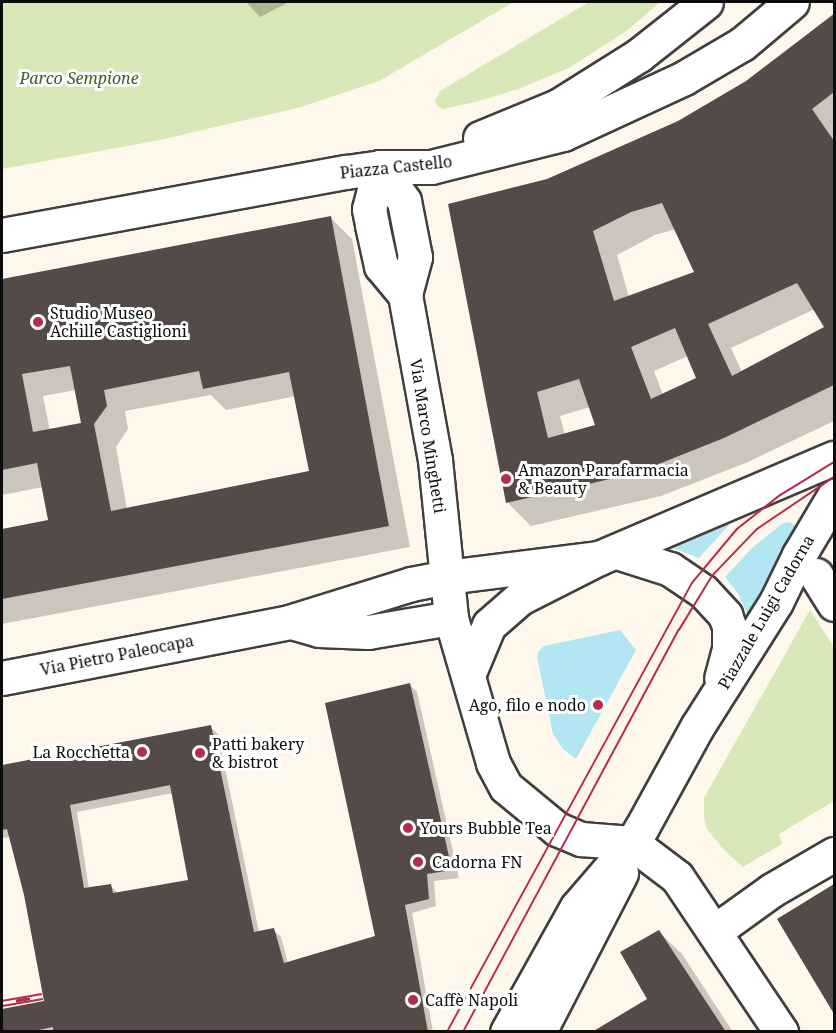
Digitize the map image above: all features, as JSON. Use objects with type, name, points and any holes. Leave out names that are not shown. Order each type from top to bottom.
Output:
[{"type":"street","points":[[380,167],[486,136],[558,106],[639,56],[706,2]]},
{"type":"street","name":"Piazza Castello","points":[[2,235],[307,178],[380,167],[431,167],[563,134],[693,72],[742,44],[792,2]]},
{"type":"street","name":"Via Marco Minghetti","points":[[380,167],[369,209],[381,266],[405,295],[435,460],[446,577]]},
{"type":"street","name":"Piazzale Luigi Cadorna","points":[[468,675],[489,625],[520,598],[608,555],[834,458]]},
{"type":"street","name":"Piazzale Luigi Cadorna","points":[[697,727],[776,602],[799,555],[834,496]]},
{"type":"street","name":"Piazzale Luigi Cadorna","points":[[231,633],[289,622],[411,584],[446,577],[608,555],[670,569],[703,591],[724,615],[729,626],[729,649],[720,681],[632,843],[618,881],[539,1032]]},
{"type":"street","name":"Piazzale Luigi Cadorna","points":[[816,575],[834,604]]},
{"type":"street","points":[[446,577],[452,618],[485,740],[506,787],[539,817],[568,836],[603,843],[632,843],[676,877],[715,931],[781,1032]]},
{"type":"street","name":"Piazzale Luigi Cadorna","points":[[289,622],[342,633],[368,632],[452,618]]},
{"type":"street","name":"Via Pietro Paleocapa","points":[[2,678],[231,633]]},
{"type":"street","name":"Piazzale Luigi Cadorna","points":[[507,1032],[577,907],[632,843]]},
{"type":"street","points":[[715,931],[772,890],[834,854]]},
{"type":"green space","name":"Parco Sempione","points":[[2,2],[514,2],[379,81],[301,107],[160,140],[2,169]]},
{"type":"green space","points":[[589,2],[660,2],[628,30],[569,68],[521,88],[479,101],[443,109],[437,106],[435,101],[440,91]]},
{"type":"green space","points":[[810,610],[834,647],[834,801],[779,834],[782,844],[743,867],[724,850],[707,829],[704,817],[704,798]]},
{"type":"water","points":[[738,515],[699,558],[673,548]]},
{"type":"water","points":[[789,522],[795,525],[796,531],[747,614],[738,593],[725,577],[753,547],[783,523]]},
{"type":"water","points":[[620,630],[636,650],[576,759],[563,749],[553,734],[537,657],[539,651],[544,646]]},
{"type":"building","points":[[834,14],[834,92],[812,109],[834,141],[834,385],[724,438],[636,473],[506,503],[448,204],[547,179],[678,121],[746,81]],"holes":[[[662,203],[694,272],[614,301],[593,231],[631,212]],[[797,283],[824,327],[732,376],[708,324]],[[675,328],[696,378],[651,399],[631,347]],[[579,379],[595,425],[548,438],[537,392]]]},
{"type":"building","points":[[331,216],[389,526],[2,599],[2,529],[48,520],[37,463],[2,470],[2,279]],"holes":[[[70,366],[81,423],[33,432],[22,374]],[[199,371],[203,389],[289,372],[309,471],[111,511],[94,424],[107,406],[104,390]]]},
{"type":"building","points":[[410,683],[452,870],[427,874],[429,899],[405,905],[428,1032],[53,1032],[53,1027],[29,1032],[2,1032],[2,1009],[44,1001],[24,895],[7,829],[2,830],[2,765],[211,725],[254,932],[274,928],[284,963],[375,936],[325,703]],"holes":[[[170,785],[188,880],[113,893],[111,884],[84,888],[70,805]]]},
{"type":"building","points":[[834,884],[834,1014],[777,919]]},
{"type":"building","points":[[659,930],[726,1032],[592,1032],[647,999],[620,952]]},
{"type":"tram line","points":[[447,1032],[692,583],[737,529],[779,496],[834,462]]},
{"type":"tram line","points":[[463,1032],[679,630],[712,576],[757,529],[834,477]]},
{"type":"railway","points":[[2,1003],[42,996]]},
{"type":"place","name":"Studio Museo Achille Castiglioni","points":[[38,322]]},
{"type":"place","name":"Amazon Parafarmacia & Beauty","points":[[506,479]]},
{"type":"place","name":"Ago, filo e nodo","points":[[598,705]]},
{"type":"place","name":"La Rocchetta","points":[[142,752]]},
{"type":"place","name":"Patti bakery & bistrot","points":[[200,753]]},
{"type":"place","name":"Yours Bubble Tea","points":[[408,828]]},
{"type":"place","name":"Cadorna FN","points":[[418,862]]},
{"type":"place","name":"Caffè Napoli","points":[[413,1000]]}]
